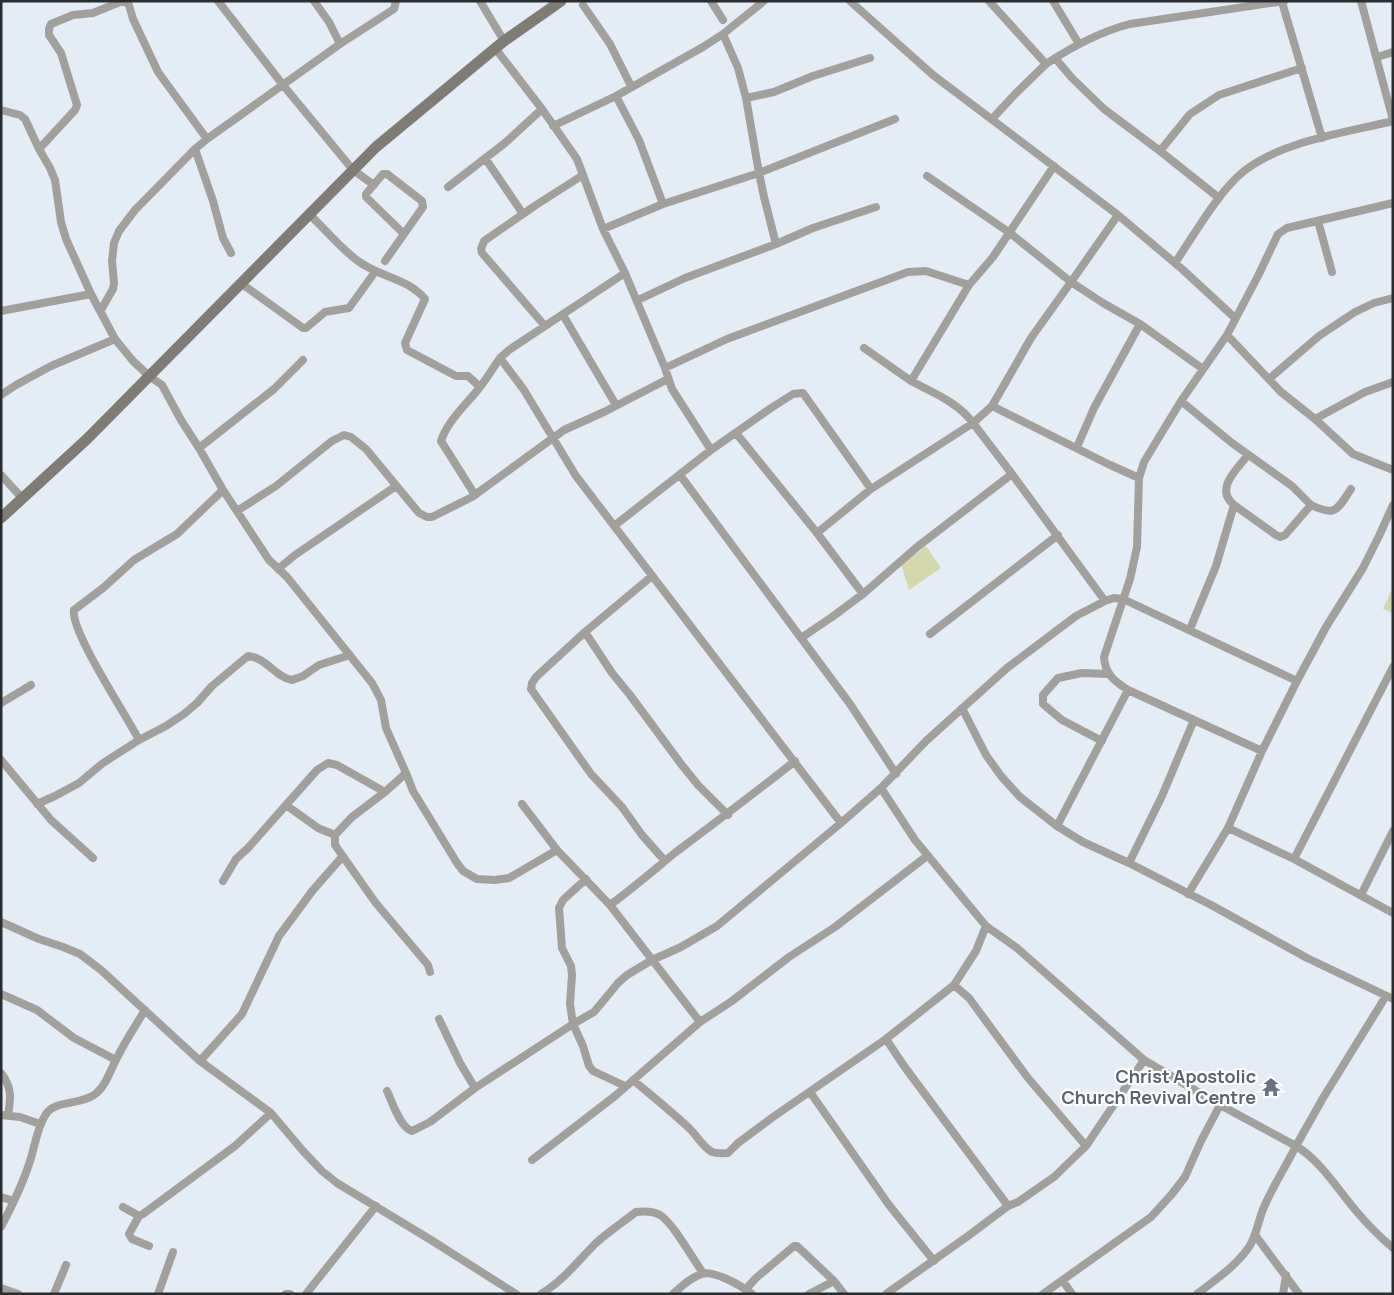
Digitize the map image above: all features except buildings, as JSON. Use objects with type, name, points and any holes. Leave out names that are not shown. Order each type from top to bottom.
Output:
[{"type":"main road","points":[[1,518],[87,439],[376,147],[495,48],[561,1]]},
{"type":"street","points":[[218,1],[283,85],[353,170],[374,185]]},
{"type":"street","points":[[314,1],[329,22],[340,44]]},
{"type":"street","points":[[101,310],[113,290],[112,261],[114,243],[119,231],[135,210],[207,139],[340,44],[394,9],[396,1]]},
{"type":"street","points":[[480,1],[504,41]]},
{"type":"street","points":[[711,1],[723,20]]},
{"type":"street","points":[[553,126],[616,96],[703,47],[723,34],[764,1]]},
{"type":"street","points":[[850,1],[933,75],[1118,215],[1175,263],[1235,318]]},
{"type":"street","points":[[988,1],[1046,64]]},
{"type":"street","points":[[1053,1],[1079,44]]},
{"type":"street","points":[[1175,263],[1219,198],[1243,172],[1269,155],[1322,138],[1393,121],[1361,1]]},
{"type":"street","points":[[39,149],[75,110],[77,105],[61,54],[49,35],[51,24],[73,15],[93,13],[120,2],[126,2],[129,5],[133,19],[158,72],[207,139]]},
{"type":"street","points":[[992,119],[1046,64],[1107,30],[1130,24],[1283,2],[1322,138]]},
{"type":"street","points":[[583,5],[610,44],[631,86]]},
{"type":"street","points":[[723,34],[738,68],[746,98],[764,198],[776,244]]},
{"type":"street","points":[[495,48],[542,109],[577,159],[603,229],[638,300],[672,389],[711,450]]},
{"type":"street","points":[[1377,57],[1393,52]]},
{"type":"street","points":[[746,98],[774,92],[813,76],[870,58]]},
{"type":"street","points":[[1055,58],[1072,78],[1104,109],[1219,198]]},
{"type":"street","points":[[1160,151],[1190,114],[1219,95],[1302,68]]},
{"type":"street","points":[[616,96],[638,140],[663,204]]},
{"type":"street","points":[[448,187],[505,143],[542,109]]},
{"type":"street","points":[[1,110],[20,115],[25,119],[50,168],[55,180],[61,222],[66,240],[114,339],[133,361],[162,385],[223,490],[269,560],[287,577],[372,683],[381,700],[386,728],[413,791],[457,863],[469,876],[477,879],[496,880],[508,878],[557,850]]},
{"type":"street","points":[[603,229],[663,204],[759,173],[895,119]]},
{"type":"street","points":[[195,149],[213,201],[223,238],[232,253]]},
{"type":"street","points":[[485,158],[523,214]]},
{"type":"street","points":[[911,382],[969,285],[993,257],[1054,166]]},
{"type":"street","points":[[385,261],[424,207],[422,201],[385,173],[381,175],[366,194],[367,200],[404,234]]},
{"type":"street","points":[[545,326],[482,253],[481,248],[484,241],[583,174]]},
{"type":"street","points":[[927,176],[1010,233],[1071,282],[1140,324],[1203,369]]},
{"type":"street","points":[[1262,751],[1128,690],[1113,680],[1108,674],[1104,657],[1130,579],[1137,547],[1139,478],[1148,455],[1181,401],[1227,334],[1278,234],[1282,230],[1393,203]]},
{"type":"street","points":[[638,300],[685,278],[830,222],[876,207]]},
{"type":"street","points":[[310,215],[357,261],[374,272],[401,281],[426,299],[404,343],[407,350],[456,376],[468,376],[480,387]]},
{"type":"street","points":[[817,533],[872,489],[973,423],[992,406],[1031,338],[1118,215]]},
{"type":"street","points":[[1318,221],[1332,272]]},
{"type":"street","points":[[665,368],[727,339],[908,272],[926,271],[969,285]]},
{"type":"street","points":[[242,284],[306,328],[325,312],[348,308],[374,272]]},
{"type":"street","points":[[475,495],[441,441],[458,413],[480,387],[500,358],[509,350],[625,272]]},
{"type":"street","points":[[1,311],[91,294]]},
{"type":"street","points":[[1269,380],[1319,336],[1355,312],[1374,303],[1393,298]]},
{"type":"street","points":[[563,315],[616,405]]},
{"type":"street","points":[[1077,447],[1094,408],[1140,324]]},
{"type":"street","points":[[1227,334],[1281,392],[1315,419],[1353,454],[1393,470]]},
{"type":"street","points":[[1,395],[51,366],[114,339]]},
{"type":"street","points":[[864,348],[911,382],[957,405],[966,414],[1058,535],[1105,601]]},
{"type":"street","points":[[500,358],[524,390],[576,476],[841,823]]},
{"type":"street","points":[[199,448],[274,389],[303,360]]},
{"type":"street","points":[[237,511],[276,486],[332,441],[344,435],[351,436],[366,449],[419,513],[432,517],[475,495],[564,430],[657,384],[669,380]]},
{"type":"street","points":[[1315,419],[1365,392],[1393,382]]},
{"type":"street","points":[[614,526],[711,450],[793,394],[803,394],[872,489]]},
{"type":"street","points":[[1181,401],[1248,455],[1292,486],[1310,505],[1324,511],[1333,511],[1340,505],[1351,489]]},
{"type":"street","points":[[992,406],[1139,478]]},
{"type":"street","points":[[736,433],[817,533],[862,594]]},
{"type":"street","points":[[1248,455],[1226,486],[1228,500],[1234,505],[1280,537],[1284,535],[1310,505]]},
{"type":"street","points":[[801,638],[862,594],[917,547],[1012,474]]},
{"type":"street","points":[[1,475],[22,498]]},
{"type":"street","points":[[680,475],[850,704],[896,774]]},
{"type":"street","points":[[278,569],[294,555],[396,486]]},
{"type":"street","points":[[139,740],[76,629],[74,610],[103,588],[134,560],[177,534],[223,490]]},
{"type":"street","points":[[1190,629],[1216,566],[1234,505]]},
{"type":"street","points":[[1188,894],[1228,828],[1262,751],[1326,627],[1363,568],[1393,505]]},
{"type":"street","points":[[930,634],[1058,535]]},
{"type":"street","points":[[652,576],[585,632],[536,677],[531,689],[590,774],[622,807],[642,835],[665,861]]},
{"type":"street","points":[[387,1091],[402,1122],[412,1132],[430,1122],[475,1088],[594,1012],[627,975],[717,926],[881,788],[926,741],[1007,668],[1076,616],[1105,601],[1114,598],[1123,599],[1298,681]]},
{"type":"street","points":[[585,632],[612,674],[630,695],[681,764],[698,785],[728,815]]},
{"type":"street","points":[[37,804],[79,783],[103,763],[184,714],[212,686],[248,656],[267,663],[282,677],[292,680],[303,676],[319,665],[350,655]]},
{"type":"street","points":[[1294,859],[1393,667]]},
{"type":"street","points":[[1102,741],[1062,720],[1043,704],[1042,695],[1058,678],[1082,673],[1108,674]]},
{"type":"street","points":[[1,704],[31,685]]},
{"type":"street","points":[[1057,826],[1128,690]]},
{"type":"street","points":[[962,708],[986,755],[1001,776],[1020,797],[1057,826],[1083,842],[1129,863],[1307,958],[1390,997],[1323,1098],[1265,1205],[1259,1218],[1255,1235],[1249,1246],[1240,1258],[1197,1294]]},
{"type":"street","points":[[1129,863],[1162,796],[1194,720]]},
{"type":"street","points":[[1,760],[51,820],[93,858]]},
{"type":"street","points":[[610,904],[728,815],[795,761]]},
{"type":"street","points":[[223,881],[236,859],[317,770],[328,764],[337,765],[385,792]]},
{"type":"street","points":[[406,772],[385,792],[352,817],[335,835],[335,845],[392,924],[428,965],[430,972]]},
{"type":"street","points":[[881,788],[927,856],[986,926],[1017,948],[1144,1060],[1220,1105],[1304,1150],[1325,1172],[1358,1214],[1393,1248]]},
{"type":"street","points":[[522,804],[557,850],[610,904],[700,1022]]},
{"type":"street","points":[[286,805],[318,828],[335,835]]},
{"type":"street","points":[[1228,828],[1294,859],[1393,913]]},
{"type":"street","points":[[1361,895],[1393,831]]},
{"type":"street","points":[[532,1160],[633,1080],[700,1022],[732,1001],[789,957],[836,927],[927,856]]},
{"type":"street","points":[[200,1061],[242,1014],[279,936],[313,890],[342,857]]},
{"type":"street","points":[[586,879],[563,900],[559,908],[562,948],[571,966],[570,1004],[573,1024],[593,1072],[625,1086]]},
{"type":"street","points":[[1,922],[80,954],[101,970],[200,1061],[272,1113],[322,1172],[337,1184],[376,1206],[516,1294]]},
{"type":"street","points":[[633,1080],[662,1103],[694,1133],[700,1142],[714,1153],[728,1153],[757,1129],[886,1039],[954,985],[976,952],[986,926]]},
{"type":"street","points":[[954,985],[969,998],[1028,1078],[1086,1146]]},
{"type":"street","points":[[1,994],[37,1010],[74,1038],[116,1060]]},
{"type":"street","points":[[1,1227],[14,1202],[30,1162],[40,1124],[49,1109],[56,1105],[83,1101],[96,1094],[145,1010]]},
{"type":"street","points":[[439,1019],[460,1063],[475,1088]]},
{"type":"street","points":[[886,1039],[1008,1206]]},
{"type":"street","points":[[886,1294],[1008,1206],[1018,1202],[1054,1177],[1086,1146],[1144,1060]]},
{"type":"street","points":[[1,1072],[9,1084],[12,1098],[5,1115],[20,1117],[40,1124]]},
{"type":"street","points":[[810,1092],[889,1205],[934,1261]]},
{"type":"street","points":[[1043,1294],[1151,1216],[1172,1194],[1185,1177],[1220,1105]]},
{"type":"street","points":[[150,1246],[132,1238],[129,1234],[139,1216],[235,1146],[272,1113]]},
{"type":"street","points":[[1,1197],[14,1202]]},
{"type":"street","points":[[123,1206],[139,1216]]},
{"type":"street","points":[[306,1294],[376,1206]]},
{"type":"street","points":[[541,1294],[560,1281],[597,1242],[636,1212],[644,1211],[658,1214],[668,1221],[703,1273]]},
{"type":"street","points":[[1255,1235],[1299,1294]]},
{"type":"street","points":[[672,1294],[703,1273],[713,1274],[749,1291],[756,1278],[794,1246],[800,1248],[834,1281],[844,1294]]},
{"type":"street","points":[[158,1294],[173,1252]]},
{"type":"street","points":[[54,1294],[66,1264]]},
{"type":"street","points":[[1283,1294],[1286,1275]]},
{"type":"street","points":[[809,1294],[834,1281]]},
{"type":"street","points":[[1063,1281],[1072,1294]]},
{"type":"street","points":[[1,1288],[18,1294]]},
{"type":"green space","points":[[926,546],[941,568],[909,590],[901,564]]},
{"type":"green space","points":[[1393,587],[1393,613],[1383,609]]},
{"type":"place","name":"Christ Apostolic Church Revival Centre","points":[[1271,1087]]}]
